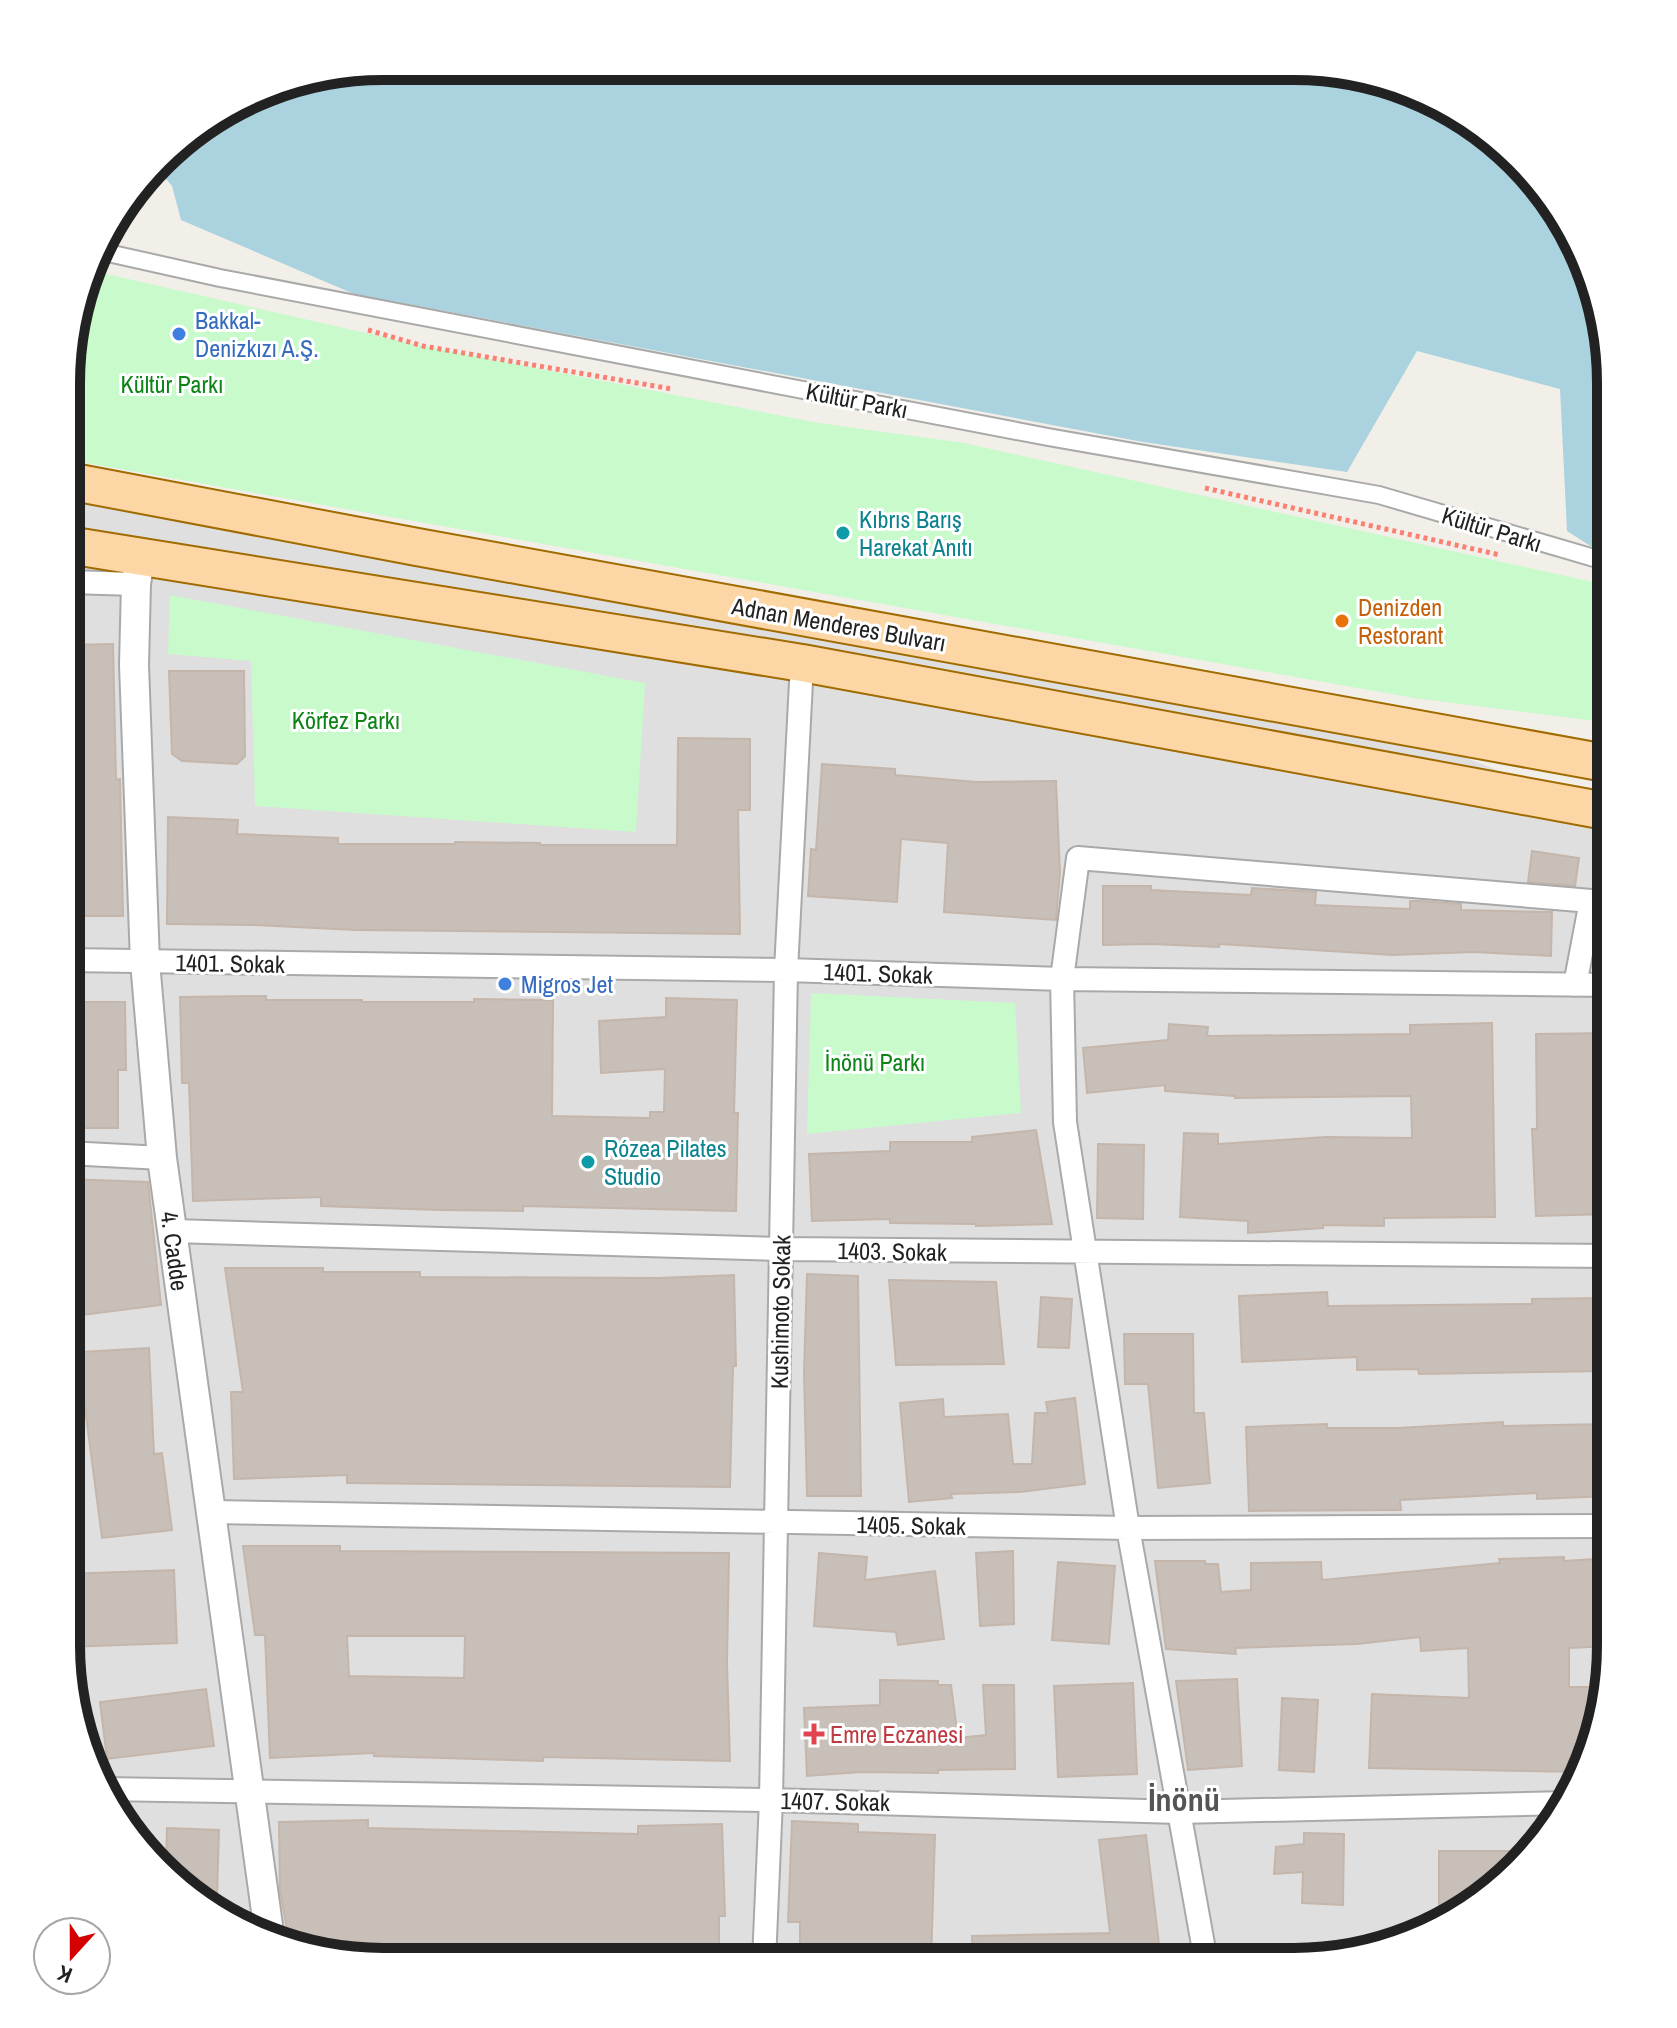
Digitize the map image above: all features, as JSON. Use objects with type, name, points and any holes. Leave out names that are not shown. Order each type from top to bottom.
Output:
[{"type":"main road","name":"Adnan Menderes Bulvarı","points":[[80,483],[1597,761]]},
{"type":"main road","name":"Adnan Menderes Bulvarı","points":[[80,549],[138,571],[802,663],[1597,809]]},
{"type":"street","name":"Kültür Parkı","points":[[109,253],[220,278],[1063,440],[1379,495],[1597,559]]},
{"type":"street","points":[[80,580],[138,571]]},
{"type":"street","name":"4. Cadde","points":[[138,571],[134,665],[145,962],[162,1158],[268,1925]]},
{"type":"street","name":"Kushimoto Sokak","points":[[765,1948],[771,1800],[786,970],[802,663]]},
{"type":"street","points":[[1204,1948],[1128,1528],[1065,1122],[1062,979],[1078,858],[1591,901],[1575,985]]},
{"type":"street","name":"1401. Sokak","points":[[80,960],[786,970],[1062,979],[1597,985]]},
{"type":"street","points":[[80,1154],[162,1158]]},
{"type":"street","name":"1403. Sokak","points":[[173,1231],[781,1249],[1597,1256]]},
{"type":"street","name":"1405. Sokak","points":[[211,1512],[1128,1528],[1597,1526]]},
{"type":"street","name":"1407. Sokak","points":[[117,1789],[771,1800],[1179,1812],[1552,1803]]},
{"type":"shaded area","points":[[80,491],[1391,729],[1597,809],[1596,1664],[1587,1723],[1566,1779],[1522,1845],[1494,1873],[1462,1897],[1410,1925],[1372,1938],[1313,1947],[383,1948],[305,1938],[249,1917],[183,1873],[155,1845],[131,1813],[103,1761],[90,1723],[81,1664]]},
{"type":"green space","name":"Kültür Parkı","points":[[101,273],[423,346],[819,423],[964,443],[1597,583],[1597,721],[1414,698],[80,462],[81,364],[90,305]]},
{"type":"green space","name":"Körfez Parkı","points":[[170,595],[645,683],[636,832],[255,806],[251,661],[168,654]]},
{"type":"green space","name":"İnönü Parkı","points":[[811,993],[1015,1003],[1021,1113],[807,1134]]},
{"type":"water","points":[[1294,80],[1372,90],[1428,111],[1494,155],[1522,183],[1566,249],[1587,305],[1594,344],[1597,383],[1597,550],[1567,531],[1560,389],[1417,351],[1347,472],[1143,442],[354,294],[181,220],[172,186],[163,175],[183,155],[249,111],[305,90],[364,81]]},
{"type":"building","points":[[113,644],[123,916],[80,916],[80,645]]},
{"type":"building","points":[[169,671],[244,671],[245,756],[237,764],[182,761],[172,754]]},
{"type":"building","points":[[678,738],[750,739],[750,810],[738,810],[740,934],[356,930],[167,924],[168,817],[238,820],[237,834],[338,838],[338,844],[677,845]]},
{"type":"building","points":[[822,764],[895,769],[895,775],[977,782],[1056,781],[1060,872],[1056,920],[944,912],[948,843],[901,839],[897,902],[808,896],[811,849],[816,850]]},
{"type":"building","points":[[1532,851],[1579,858],[1575,886],[1528,882]]},
{"type":"building","points":[[1103,886],[1151,886],[1151,890],[1251,895],[1252,888],[1316,892],[1315,905],[1410,909],[1410,901],[1419,901],[1461,904],[1461,910],[1552,912],[1551,956],[1474,952],[1393,955],[1219,944],[1219,947],[1103,945]]},
{"type":"building","points":[[266,996],[266,1000],[362,1002],[553,1000],[552,1116],[650,1118],[650,1112],[664,1112],[665,1069],[601,1073],[599,1021],[666,1017],[666,998],[737,1000],[734,1113],[738,1113],[736,1211],[523,1206],[523,1211],[439,1210],[321,1206],[321,1197],[193,1201],[189,1083],[182,1083],[180,997]]},
{"type":"building","points":[[80,1002],[125,1002],[126,1070],[118,1070],[118,1128],[80,1128]]},
{"type":"building","points":[[1492,1023],[1495,1217],[1384,1218],[1384,1226],[1323,1225],[1323,1228],[1248,1233],[1248,1221],[1180,1217],[1184,1133],[1218,1134],[1218,1144],[1326,1137],[1412,1138],[1411,1096],[1235,1098],[1165,1091],[1165,1085],[1087,1093],[1083,1048],[1168,1040],[1169,1024],[1208,1027],[1207,1036],[1410,1034],[1410,1025]]},
{"type":"building","points":[[1597,1033],[1597,1214],[1536,1216],[1532,1129],[1537,1129],[1536,1034]]},
{"type":"building","points":[[1036,1130],[1052,1224],[976,1226],[890,1223],[890,1219],[812,1221],[809,1154],[890,1151],[890,1142],[972,1142],[972,1137]]},
{"type":"building","points":[[1098,1144],[1144,1145],[1143,1219],[1097,1218]]},
{"type":"building","points":[[80,1179],[148,1182],[161,1305],[80,1315]]},
{"type":"building","points":[[225,1268],[420,1272],[420,1277],[657,1278],[734,1275],[736,1366],[733,1366],[730,1487],[347,1483],[347,1475],[234,1479],[231,1392],[243,1392]]},
{"type":"building","points":[[807,1274],[858,1276],[861,1496],[807,1496],[804,1372]]},
{"type":"building","points":[[889,1280],[996,1282],[1004,1364],[896,1365]]},
{"type":"building","points":[[1327,1292],[1328,1306],[1532,1304],[1532,1299],[1597,1298],[1597,1371],[1419,1374],[1418,1369],[1357,1370],[1357,1357],[1242,1362],[1239,1296]]},
{"type":"building","points":[[1041,1297],[1072,1299],[1069,1348],[1038,1347]]},
{"type":"building","points":[[1124,1334],[1193,1334],[1194,1413],[1204,1413],[1210,1483],[1158,1488],[1148,1384],[1125,1384]]},
{"type":"building","points":[[149,1348],[154,1454],[162,1453],[172,1530],[102,1538],[82,1385],[81,1352]]},
{"type":"building","points":[[1075,1398],[1085,1484],[1020,1492],[951,1494],[952,1498],[909,1502],[900,1403],[943,1399],[944,1417],[1008,1414],[1013,1464],[1032,1464],[1035,1413],[1048,1413],[1046,1402]]},
{"type":"building","points":[[1503,1422],[1503,1426],[1597,1424],[1597,1497],[1537,1499],[1537,1493],[1400,1500],[1401,1510],[1249,1511],[1246,1427],[1327,1424],[1327,1428],[1398,1428]]},
{"type":"building","points":[[243,1546],[340,1546],[340,1551],[729,1553],[727,1663],[730,1761],[543,1757],[543,1761],[374,1756],[374,1753],[270,1758],[265,1635],[255,1635]],"holes":[[[347,1636],[465,1636],[464,1678],[349,1676]]]},
{"type":"building","points":[[1013,1551],[1014,1624],[980,1626],[976,1553]]},
{"type":"building","points":[[819,1553],[867,1557],[865,1580],[935,1571],[944,1639],[898,1645],[896,1632],[814,1626]]},
{"type":"building","points":[[1499,1559],[1597,1559],[1597,1647],[1569,1648],[1569,1687],[1594,1687],[1587,1723],[1569,1772],[1369,1768],[1372,1694],[1469,1698],[1468,1648],[1421,1651],[1420,1637],[1357,1644],[1235,1648],[1236,1654],[1166,1649],[1155,1561],[1218,1564],[1221,1592],[1251,1590],[1251,1563],[1321,1562],[1322,1580],[1500,1563]]},
{"type":"building","points":[[1058,1562],[1115,1566],[1109,1644],[1052,1640]]},
{"type":"building","points":[[174,1570],[177,1643],[80,1646],[80,1573]]},
{"type":"building","points":[[1237,1679],[1242,1766],[1188,1770],[1176,1681]]},
{"type":"building","points":[[880,1680],[938,1681],[938,1685],[951,1685],[958,1738],[986,1735],[983,1685],[1014,1685],[1015,1769],[807,1776],[804,1708],[880,1705]]},
{"type":"building","points":[[1133,1683],[1137,1774],[1058,1777],[1054,1686]]},
{"type":"building","points":[[206,1689],[214,1746],[107,1759],[100,1702]]},
{"type":"building","points":[[1282,1698],[1318,1700],[1314,1772],[1279,1770]]},
{"type":"building","points":[[368,1820],[368,1828],[638,1834],[638,1826],[722,1824],[725,1916],[719,1916],[719,1948],[383,1948],[305,1938],[287,1932],[280,1890],[279,1822]]},
{"type":"building","points":[[792,1821],[858,1824],[858,1832],[935,1835],[931,1948],[800,1948],[800,1922],[788,1922]]},
{"type":"building","points":[[167,1828],[219,1830],[217,1896],[183,1873],[166,1856]]},
{"type":"building","points":[[1304,1833],[1344,1834],[1343,1905],[1302,1903],[1303,1872],[1274,1874],[1276,1847],[1304,1844]]},
{"type":"building","points":[[1146,1835],[1159,1948],[972,1948],[972,1936],[1110,1933],[1099,1840]]},
{"type":"building","points":[[1439,1851],[1516,1851],[1494,1873],[1462,1897],[1439,1908]]},
{"type":"place","name":"Bakkal- Denizkızı A.Ş.","points":[[179,334]]},
{"type":"place","name":"Kıbrıs Barış Harekat Anıtı","points":[[843,533]]},
{"type":"place","name":"Denizden Restorant","points":[[1342,621]]},
{"type":"place","name":"Migros Jet","points":[[505,984]]},
{"type":"place","name":"Rózea Pilates Studio","points":[[588,1162]]},
{"type":"place","name":"Emre Eczanesi","points":[[814,1734]]},
{"type":"district","name":"İnönü","points":[[1184,1799]]}]
